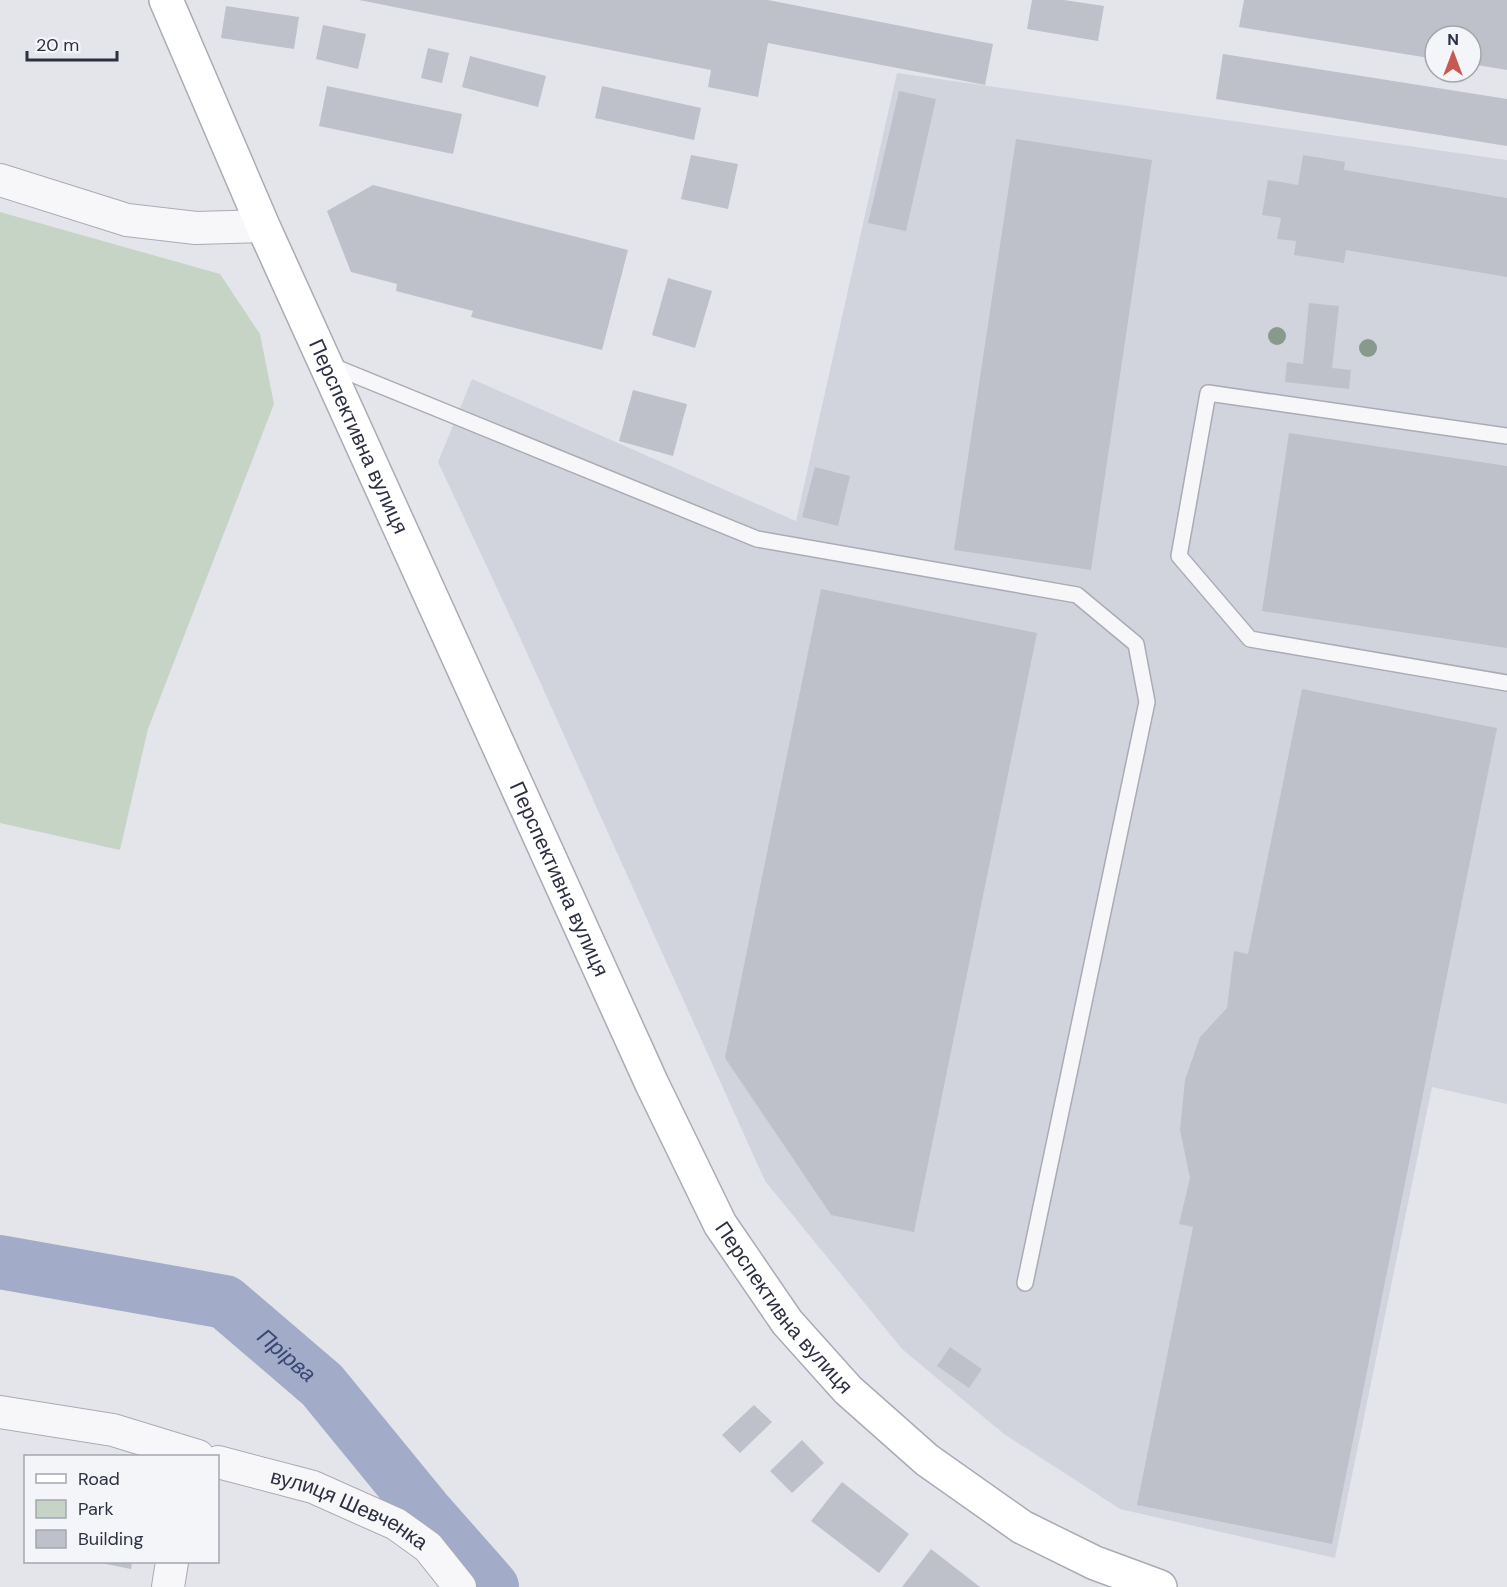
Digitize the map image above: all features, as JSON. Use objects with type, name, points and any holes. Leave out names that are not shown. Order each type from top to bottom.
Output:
[{"type":"street","name":"Перспективна вулиця","points":[[166,0],[263,226],[651,1084],[720,1224],[787,1322],[848,1390],[927,1460],[1013,1520],[1102,1575],[1160,1587]]},
{"type":"street","points":[[0,180],[127,220],[196,228],[263,226]]},
{"type":"street","points":[[0,1412],[113,1430],[195,1455]]},
{"type":"street","name":"вулиця Шевченка","points":[[219,1462],[313,1487],[396,1524],[428,1547],[460,1587]]},
{"type":"street","points":[[168,1587],[172,1563]]},
{"type":"lane","points":[[325,363],[757,539],[1077,595],[1136,644],[1147,702],[1024,1283]]},
{"type":"lane","points":[[1507,436],[1208,393],[1179,556],[1250,639],[1507,683]]},
{"type":"shaded area","points":[[897,73],[1507,160],[1507,1104],[1432,1087],[1335,1558],[1120,1509],[1004,1434],[902,1349],[765,1181],[522,642],[438,462],[472,379],[796,521]]},
{"type":"green space","points":[[0,212],[220,274],[260,334],[274,404],[148,729],[120,850],[0,823]]},
{"type":"building","points":[[359,0],[768,0],[993,44],[985,85],[768,43],[758,97],[708,87],[711,70]]},
{"type":"building","points":[[1032,0],[1064,0],[1104,6],[1098,41],[1027,29]]},
{"type":"building","points":[[1244,0],[1507,0],[1507,70],[1483,66],[1483,24],[1423,24],[1423,57],[1239,27]]},
{"type":"building","points":[[226,6],[299,17],[294,49],[221,38]]},
{"type":"building","points":[[323,25],[366,34],[358,69],[316,59]]},
{"type":"building","points":[[428,48],[449,53],[442,83],[421,78]]},
{"type":"building","points":[[1223,54],[1507,99],[1507,146],[1216,99]]},
{"type":"building","points":[[470,56],[546,76],[538,107],[462,87]]},
{"type":"building","points":[[327,86],[462,114],[453,154],[319,126]]},
{"type":"building","points":[[602,86],[701,108],[694,140],[595,118]]},
{"type":"building","points":[[899,91],[936,99],[906,231],[868,223]]},
{"type":"building","points":[[1016,139],[1152,160],[1091,570],[954,550]]},
{"type":"building","points":[[691,155],[738,164],[728,209],[681,199]]},
{"type":"building","points":[[1303,155],[1345,162],[1344,170],[1507,198],[1507,277],[1346,250],[1344,263],[1294,255],[1296,241],[1277,239],[1281,218],[1262,215],[1268,180],[1298,185]]},
{"type":"building","points":[[373,185],[628,250],[602,350],[471,317],[473,311],[396,291],[397,284],[351,272],[327,211]]},
{"type":"building","points":[[668,278],[712,291],[695,348],[652,335]]},
{"type":"building","points":[[1309,303],[1339,306],[1332,368],[1351,370],[1349,389],[1285,382],[1287,362],[1303,364]]},
{"type":"building","points":[[633,390],[687,404],[673,456],[619,441]]},
{"type":"building","points":[[1289,433],[1507,466],[1507,648],[1262,611]]},
{"type":"building","points":[[815,467],[850,476],[838,526],[802,517]]},
{"type":"building","points":[[821,589],[1037,633],[914,1232],[831,1215],[725,1058]]},
{"type":"building","points":[[1302,689],[1497,728],[1332,1544],[1137,1505],[1193,1227],[1179,1224],[1190,1178],[1180,1130],[1185,1080],[1200,1037],[1227,1008],[1234,951],[1248,954]]},
{"type":"building","points":[[950,1347],[982,1369],[969,1388],[937,1366]]},
{"type":"building","points":[[754,1405],[772,1422],[740,1453],[722,1435]]},
{"type":"building","points":[[802,1440],[824,1463],[792,1493],[770,1471]]},
{"type":"building","points":[[842,1482],[909,1534],[879,1573],[811,1521]]},
{"type":"building","points":[[931,1549],[980,1587],[902,1587]]},
{"type":"building","points":[[101,1563],[132,1563],[131,1569]]},
{"type":"waterway","name":"Прірва","points":[[0,1262],[225,1302],[322,1385],[426,1512],[492,1587]]}]
